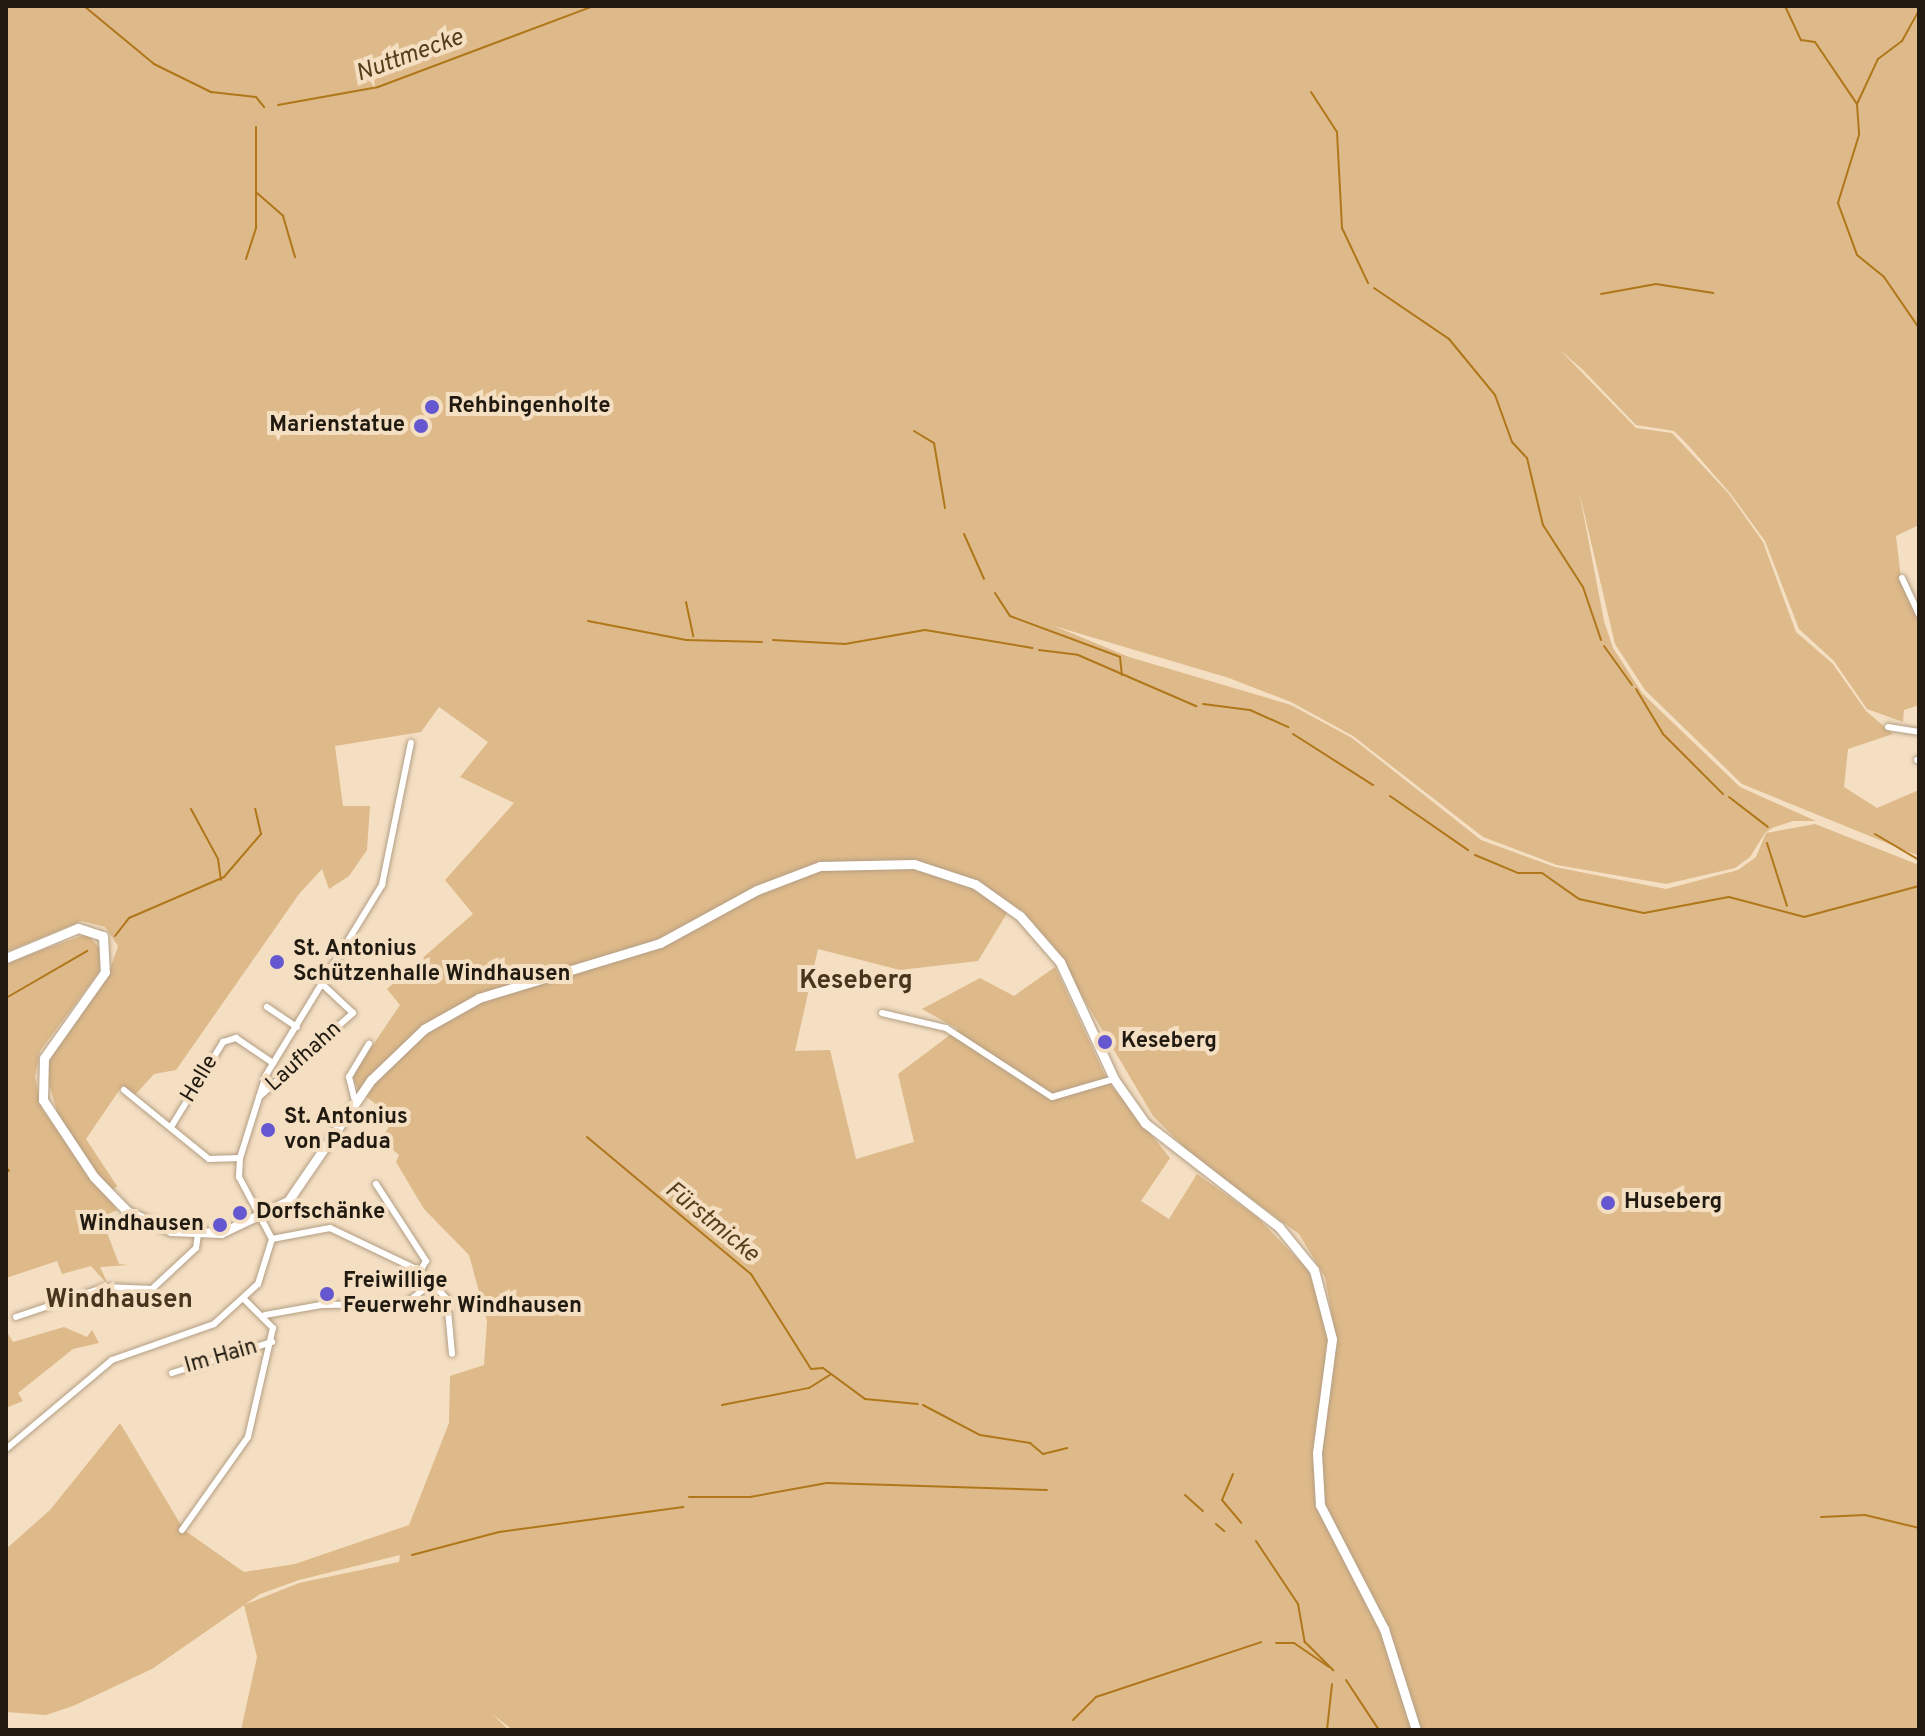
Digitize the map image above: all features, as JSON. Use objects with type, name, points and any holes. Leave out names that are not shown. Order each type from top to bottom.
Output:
[{"type":"main road","points":[[6,958],[78,928],[107,941],[105,972],[44,1058],[43,1100],[113,1199],[154,1226],[198,1234],[266,1218],[299,1191],[355,1101],[424,1029],[479,998],[634,953],[781,879],[855,861],[932,868],[1011,908],[1060,962],[1114,1079],[1164,1143],[1271,1220],[1314,1270],[1332,1339],[1316,1464],[1323,1519],[1384,1629],[1416,1730]]},
{"type":"street","points":[[1902,578],[1919,614]]},
{"type":"street","points":[[1888,727],[1919,732]]},
{"type":"street","points":[[6,1449],[112,1360],[214,1324],[243,1298],[269,1264],[272,1239],[266,1218],[239,1177],[240,1158],[273,1063],[322,984],[392,856],[411,743]]},
{"type":"street","name":"Laufhahn","points":[[259,1097],[353,1013],[322,984]]},
{"type":"street","points":[[267,1007],[297,1027]]},
{"type":"street","points":[[882,1013],[946,1028],[1052,1097],[1114,1079]]},
{"type":"street","name":"Helle","points":[[171,1127],[223,1042],[236,1038],[273,1063]]},
{"type":"street","points":[[355,1101],[349,1077],[369,1044]]},
{"type":"street","name":"Helle","points":[[124,1090],[209,1159],[240,1158]]},
{"type":"street","points":[[376,1184],[426,1261],[420,1271]]},
{"type":"street","points":[[272,1239],[321,1226],[420,1271],[434,1281],[453,1316],[452,1354]]},
{"type":"street","points":[[16,1317],[105,1287],[152,1289],[196,1248],[198,1234]]},
{"type":"street","points":[[265,1315],[329,1304],[405,1304],[434,1281]]},
{"type":"street","points":[[182,1530],[248,1437],[272,1342],[265,1315],[243,1298]]},
{"type":"street","name":"Im Hain","points":[[172,1373],[272,1342]]},
{"type":"shaded area","points":[[6,6],[1919,6],[1919,525],[1896,536],[1901,578],[1919,616],[1919,705],[1904,710],[1903,722],[1867,709],[1834,661],[1799,629],[1765,541],[1730,493],[1688,445],[1674,431],[1636,425],[1560,350],[1636,428],[1672,433],[1729,494],[1763,542],[1796,632],[1833,664],[1866,711],[1893,734],[1848,749],[1844,787],[1877,808],[1919,790],[1919,856],[1742,784],[1645,690],[1615,644],[1579,491],[1604,621],[1613,648],[1642,693],[1740,787],[1816,821],[1793,821],[1772,828],[1765,833],[1750,857],[1735,868],[1666,884],[1557,865],[1483,837],[1353,736],[1291,702],[1229,678],[1054,626],[1129,657],[1291,705],[1352,738],[1481,840],[1555,867],[1666,889],[1738,870],[1756,857],[1766,833],[1815,824],[1919,865],[1919,1730],[513,1730],[492,1714],[509,1730],[241,1730],[257,1657],[244,1605],[152,1669],[73,1706],[46,1715],[6,1712],[6,1549],[50,1510],[120,1423],[184,1530],[244,1572],[295,1564],[409,1525],[449,1423],[450,1376],[484,1365],[487,1321],[469,1255],[424,1209],[396,1162],[399,1155],[380,1139],[395,1119],[359,1091],[352,1076],[400,1005],[387,989],[473,914],[445,880],[514,803],[460,777],[488,742],[439,707],[421,732],[335,746],[343,806],[370,806],[367,850],[349,876],[329,889],[322,869],[299,894],[176,1070],[154,1074],[135,1095],[122,1086],[86,1139],[117,1186],[111,1192],[60,1122],[46,1073],[53,1050],[108,975],[118,946],[105,927],[82,921],[6,952]],"holes":[[[1009,910],[1022,910],[1052,945],[1153,1116],[1194,1157],[1299,1234],[1325,1277],[1338,1351],[1308,1270],[1257,1217],[1197,1174],[1169,1219],[1141,1201],[1170,1158],[1107,1080],[1055,967],[1014,996],[980,978],[922,1009],[958,1029],[898,1074],[914,1142],[856,1159],[830,1050],[795,1051],[818,949],[900,970],[978,961]],[[400,1555],[399,1562],[299,1583],[244,1605],[260,1594],[299,1580]]]},
{"type":"shaded area","points":[[87,934],[104,953],[99,972],[40,1051],[35,1077],[42,1109],[117,1210],[104,1216],[106,1230],[119,1264],[128,1265],[100,1267],[109,1286],[91,1266],[62,1274],[57,1261],[6,1278],[6,963]]},
{"type":"shaded area","points":[[64,1327],[87,1337],[92,1330],[99,1343],[73,1349],[18,1393],[23,1401],[6,1408],[6,1330],[13,1342]]},
{"type":"waterway","name":"Nuttmecke","points":[[84,6],[154,64],[211,92],[256,97],[264,107]]},
{"type":"waterway","name":"Nuttmecke","points":[[278,105],[378,87],[593,6]]},
{"type":"waterway","points":[[1785,6],[1801,40],[1815,42],[1857,104],[1859,135],[1838,203],[1857,255],[1884,277],[1919,328]]},
{"type":"waterway","points":[[1857,104],[1878,59],[1902,41],[1919,10]]},
{"type":"waterway","points":[[1311,92],[1337,132],[1342,228],[1368,283]]},
{"type":"waterway","points":[[246,259],[256,228],[256,127]]},
{"type":"waterway","points":[[257,193],[283,216],[295,257]]},
{"type":"waterway","points":[[1601,294],[1656,284],[1713,293]]},
{"type":"waterway","points":[[1374,288],[1449,339],[1495,395],[1512,442],[1527,458],[1543,525],[1583,587],[1601,640]]},
{"type":"waterway","points":[[914,431],[934,443],[945,508]]},
{"type":"waterway","points":[[964,534],[984,579]]},
{"type":"waterway","points":[[995,593],[1010,616],[1120,657],[1122,675]]},
{"type":"waterway","points":[[686,602],[693,636]]},
{"type":"waterway","points":[[588,621],[686,640],[762,642]]},
{"type":"waterway","points":[[773,640],[845,644],[925,630],[1033,648]]},
{"type":"waterway","points":[[1604,646],[1632,685]]},
{"type":"waterway","points":[[1039,650],[1078,655],[1196,706]]},
{"type":"waterway","points":[[1636,689],[1663,734],[1723,794]]},
{"type":"waterway","points":[[1203,704],[1250,710],[1288,727]]},
{"type":"waterway","points":[[1293,734],[1373,785]]},
{"type":"waterway","points":[[1390,796],[1468,850]]},
{"type":"waterway","points":[[1729,797],[1768,827]]},
{"type":"waterway","points":[[191,809],[218,859],[221,880]]},
{"type":"waterway","points":[[115,936],[129,918],[224,877],[261,834],[255,809]]},
{"type":"waterway","points":[[1875,834],[1919,860]]},
{"type":"waterway","points":[[1767,843],[1787,906]]},
{"type":"waterway","points":[[1475,855],[1518,873],[1542,873],[1579,899],[1644,913],[1729,897],[1804,917],[1919,886]]},
{"type":"waterway","points":[[6,998],[87,951]]},
{"type":"waterway","name":"Fürstmicke","points":[[587,1137],[751,1274],[811,1369],[823,1368],[865,1399],[918,1404]]},
{"type":"waterway","points":[[6,1167],[9,1171]]},
{"type":"waterway","points":[[722,1405],[809,1388],[830,1375]]},
{"type":"waterway","name":"Fürstmicke","points":[[923,1405],[980,1435],[1030,1443],[1043,1454],[1067,1448]]},
{"type":"waterway","points":[[1233,1474],[1222,1500],[1241,1523]]},
{"type":"waterway","points":[[689,1497],[750,1497],[827,1483],[1047,1490]]},
{"type":"waterway","name":"Fürstmicke","points":[[1185,1495],[1203,1511]]},
{"type":"waterway","points":[[412,1555],[499,1532],[683,1507]]},
{"type":"waterway","points":[[1821,1517],[1865,1515],[1919,1528]]},
{"type":"waterway","name":"Fürstmicke","points":[[1216,1524],[1224,1531]]},
{"type":"waterway","name":"Fürstmicke","points":[[1256,1541],[1298,1604],[1305,1642],[1333,1670]]},
{"type":"waterway","points":[[1073,1720],[1096,1697],[1261,1642]]},
{"type":"waterway","points":[[1276,1643],[1294,1643],[1329,1667]]},
{"type":"waterway","points":[[1346,1680],[1379,1730]]},
{"type":"waterway","name":"Fürstmicke","points":[[1327,1730],[1332,1684]]},
{"type":"place","name":"Rehbingenholte","points":[[432,407]]},
{"type":"place","name":"Marienstatue","points":[[421,426]]},
{"type":"place","name":"St. Antonius Schützenhalle Windhausen","points":[[277,962]]},
{"type":"place","name":"Keseberg","points":[[1105,1042]]},
{"type":"place","name":"St. Antonius von Padua","points":[[268,1130]]},
{"type":"place","name":"Huseberg","points":[[1608,1203]]},
{"type":"place","name":"Dorfschänke","points":[[240,1213]]},
{"type":"place","name":"Windhausen","points":[[220,1225]]},
{"type":"place","name":"Freiwillige Feuerwehr Windhausen","points":[[327,1294]]},
{"type":"district","name":"Keseberg","points":[[856,982]]},
{"type":"district","name":"Windhausen","points":[[119,1301]]}]
